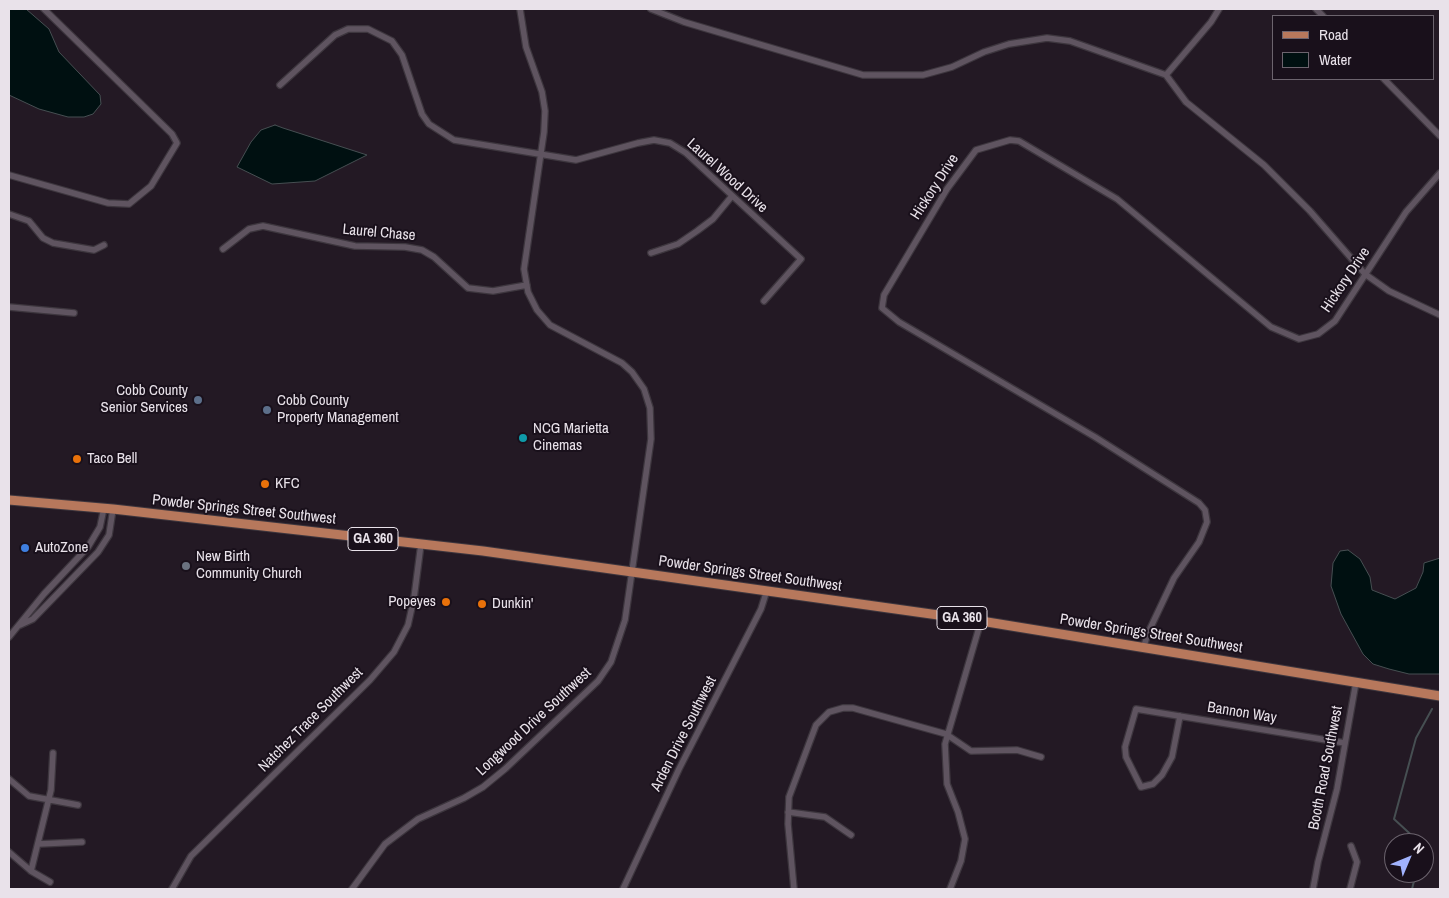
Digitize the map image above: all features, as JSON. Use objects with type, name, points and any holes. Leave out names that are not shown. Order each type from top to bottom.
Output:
[{"type":"main road","name":"Powder Springs Street Southwest","points":[[9,500],[108,509],[421,544],[767,590],[1144,646],[1440,696]]},
{"type":"street","points":[[9,175],[108,203],[129,204],[151,186],[177,143],[172,134],[44,9]]},
{"type":"street","name":"Longwood Drive Southwest","points":[[352,889],[385,844],[418,819],[441,810],[482,787],[505,769],[598,681],[611,662],[622,631],[651,439],[650,408],[644,389],[622,363],[550,325],[537,310],[527,285],[524,269],[544,132],[542,92],[526,47],[520,9]]},
{"type":"street","points":[[651,9],[684,22],[863,75],[923,75],[952,67],[984,52],[1009,44],[1047,38],[1070,41],[1166,75],[1186,102],[1264,165],[1310,211],[1365,274],[1389,291],[1440,315]]},
{"type":"street","points":[[1166,75],[1211,22],[1219,9]]},
{"type":"street","name":"Laurel Wood Drive","points":[[280,85],[335,35],[348,29],[368,29],[392,41],[402,55],[422,114],[429,124],[441,134],[454,140],[476,146],[576,160],[654,140],[670,143],[686,154],[801,259],[764,301]]},
{"type":"street","points":[[1385,80],[1440,136]]},
{"type":"street","name":"Hickory Drive","points":[[1144,646],[1148,633],[1174,578],[1199,542],[1207,522],[1205,510],[1199,503],[1096,437],[893,318],[882,308],[884,294],[893,278],[965,162],[976,150],[1010,140],[1019,141],[1117,199],[1271,327],[1291,338],[1308,337],[1327,328],[1335,321],[1406,212],[1440,173]]},
{"type":"street","points":[[651,253],[678,244],[713,219],[732,196]]},
{"type":"street","points":[[9,214],[29,221],[43,238],[53,243],[94,250],[104,245]]},
{"type":"street","name":"Laurel Chase","points":[[223,249],[249,229],[263,226],[355,246],[405,247],[422,250],[434,257],[468,288],[493,291],[527,285]]},
{"type":"street","points":[[9,307],[74,313]]},
{"type":"street","points":[[9,637],[41,597],[88,547],[108,509]]},
{"type":"street","points":[[20,625],[33,619],[98,552],[109,536],[108,509]]},
{"type":"street","name":"Natchez Trace Southwest","points":[[172,889],[191,856],[370,680],[394,652],[408,625],[414,598],[421,544]]},
{"type":"street","name":"Arden Drive Southwest","points":[[623,889],[679,768],[760,610],[767,590]]},
{"type":"street","points":[[950,889],[961,861],[965,839],[945,774],[944,753],[946,734],[954,717],[961,685],[981,621]]},
{"type":"street","name":"Booth Road Southwest","points":[[1313,889],[1337,790],[1356,682]]},
{"type":"street","points":[[794,889],[788,812],[792,789],[816,725],[829,712],[843,708],[854,708],[946,734],[971,751],[1017,750],[1041,757]]},
{"type":"street","name":"Bannon Way","points":[[1180,716],[1172,757],[1162,775],[1153,784],[1141,786],[1126,756],[1125,747],[1136,709],[1180,716],[1345,743]]},
{"type":"street","points":[[31,871],[48,800],[53,753]]},
{"type":"street","points":[[9,779],[29,796],[78,805]]},
{"type":"street","points":[[788,812],[825,817],[851,835]]},
{"type":"street","points":[[38,844],[82,842]]},
{"type":"street","points":[[1350,889],[1357,862],[1351,846]]},
{"type":"street","points":[[9,852],[31,871],[50,882]]},
{"type":"water","points":[[9,9],[26,9],[49,29],[59,52],[100,95],[101,104],[93,114],[84,117],[68,117],[39,109],[9,95]]},
{"type":"water","points":[[275,125],[367,155],[315,181],[272,184],[237,167],[251,142],[261,130]]},
{"type":"water","points":[[1348,550],[1360,559],[1370,577],[1372,590],[1395,599],[1416,588],[1423,572],[1424,563],[1440,558],[1440,674],[1409,674],[1389,669],[1373,664],[1363,654],[1341,614],[1331,586],[1333,563],[1340,551]]},
{"type":"waterway","points":[[1409,833],[1394,819],[1416,738],[1432,709]]},
{"type":"waterway","points":[[1412,889],[1414,883]]},
{"type":"place","name":"Cobb County Senior Services","points":[[198,400]]},
{"type":"place","name":"Cobb County Property Management","points":[[267,410]]},
{"type":"place","name":"NCG Marietta Cinemas","points":[[523,438]]},
{"type":"place","name":"Taco Bell","points":[[77,459]]},
{"type":"place","name":"KFC","points":[[265,484]]},
{"type":"place","name":"AutoZone","points":[[25,548]]},
{"type":"place","name":"New Birth Community Church","points":[[186,566]]},
{"type":"place","name":"Popeyes","points":[[446,602]]},
{"type":"place","name":"Dunkin'","points":[[482,604]]}]
